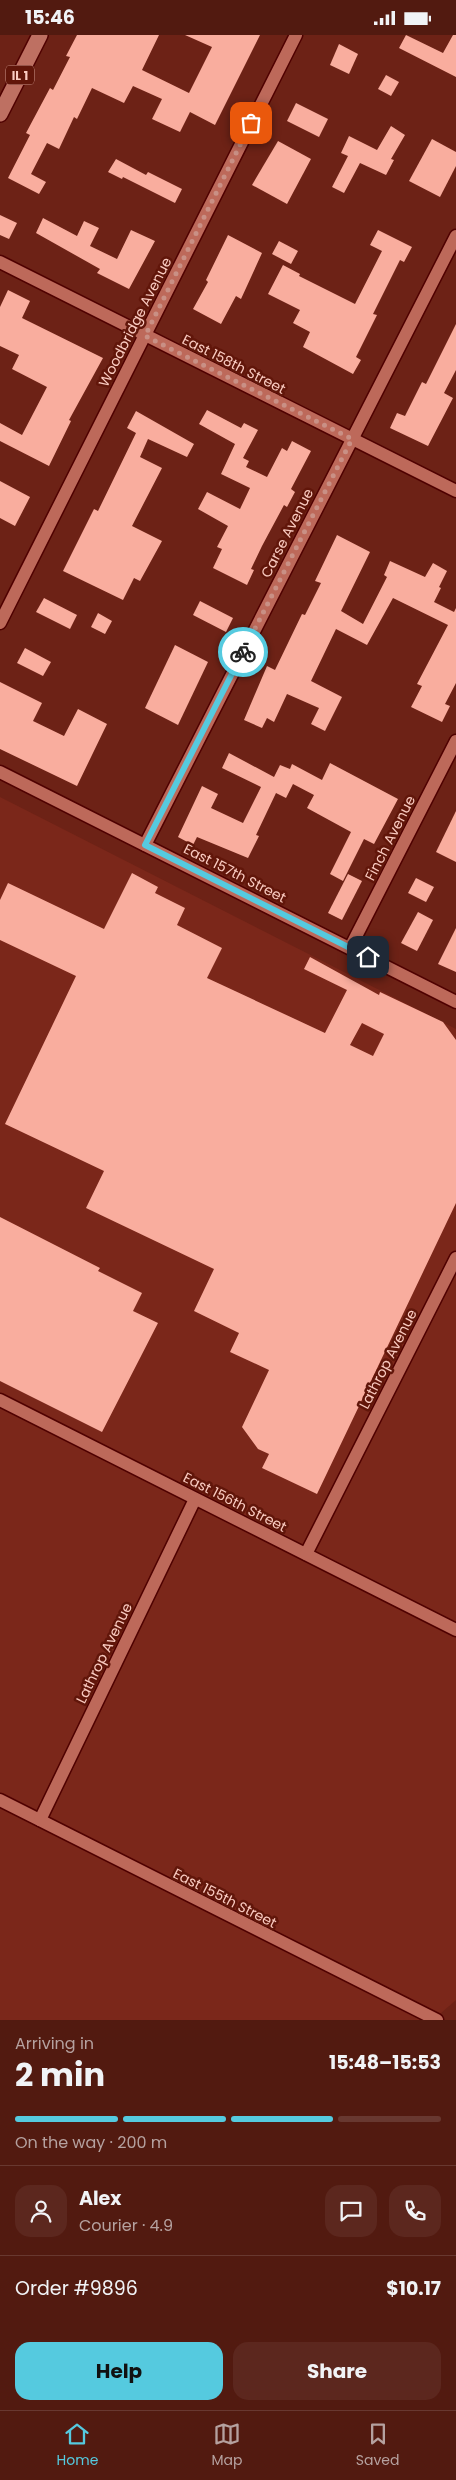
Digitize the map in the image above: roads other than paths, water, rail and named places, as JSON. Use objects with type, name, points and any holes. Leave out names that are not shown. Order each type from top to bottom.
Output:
[{"type":"main road","name":"IL 1","points":[[0,114],[40,35]]},
{"type":"street","name":"Woodbridge Avenue","points":[[0,623],[296,35]]},
{"type":"street","name":"Carse Avenue","points":[[145,845],[456,236]]},
{"type":"street","name":"East 158th Street","points":[[0,262],[456,491]]},
{"type":"street","name":"Finch Avenue","points":[[350,948],[456,741]]},
{"type":"street","name":"East 157th Street","points":[[0,772],[456,1002]]},
{"type":"street","name":"Lathrop Avenue","points":[[306,1554],[456,1258]]},
{"type":"street","name":"East 156th Street","points":[[0,1400],[456,1630]]},
{"type":"street","name":"Lathrop Avenue","points":[[40,1820],[196,1499]]},
{"type":"street","name":"East 155th Street","points":[[0,1800],[437,2020]]}]
